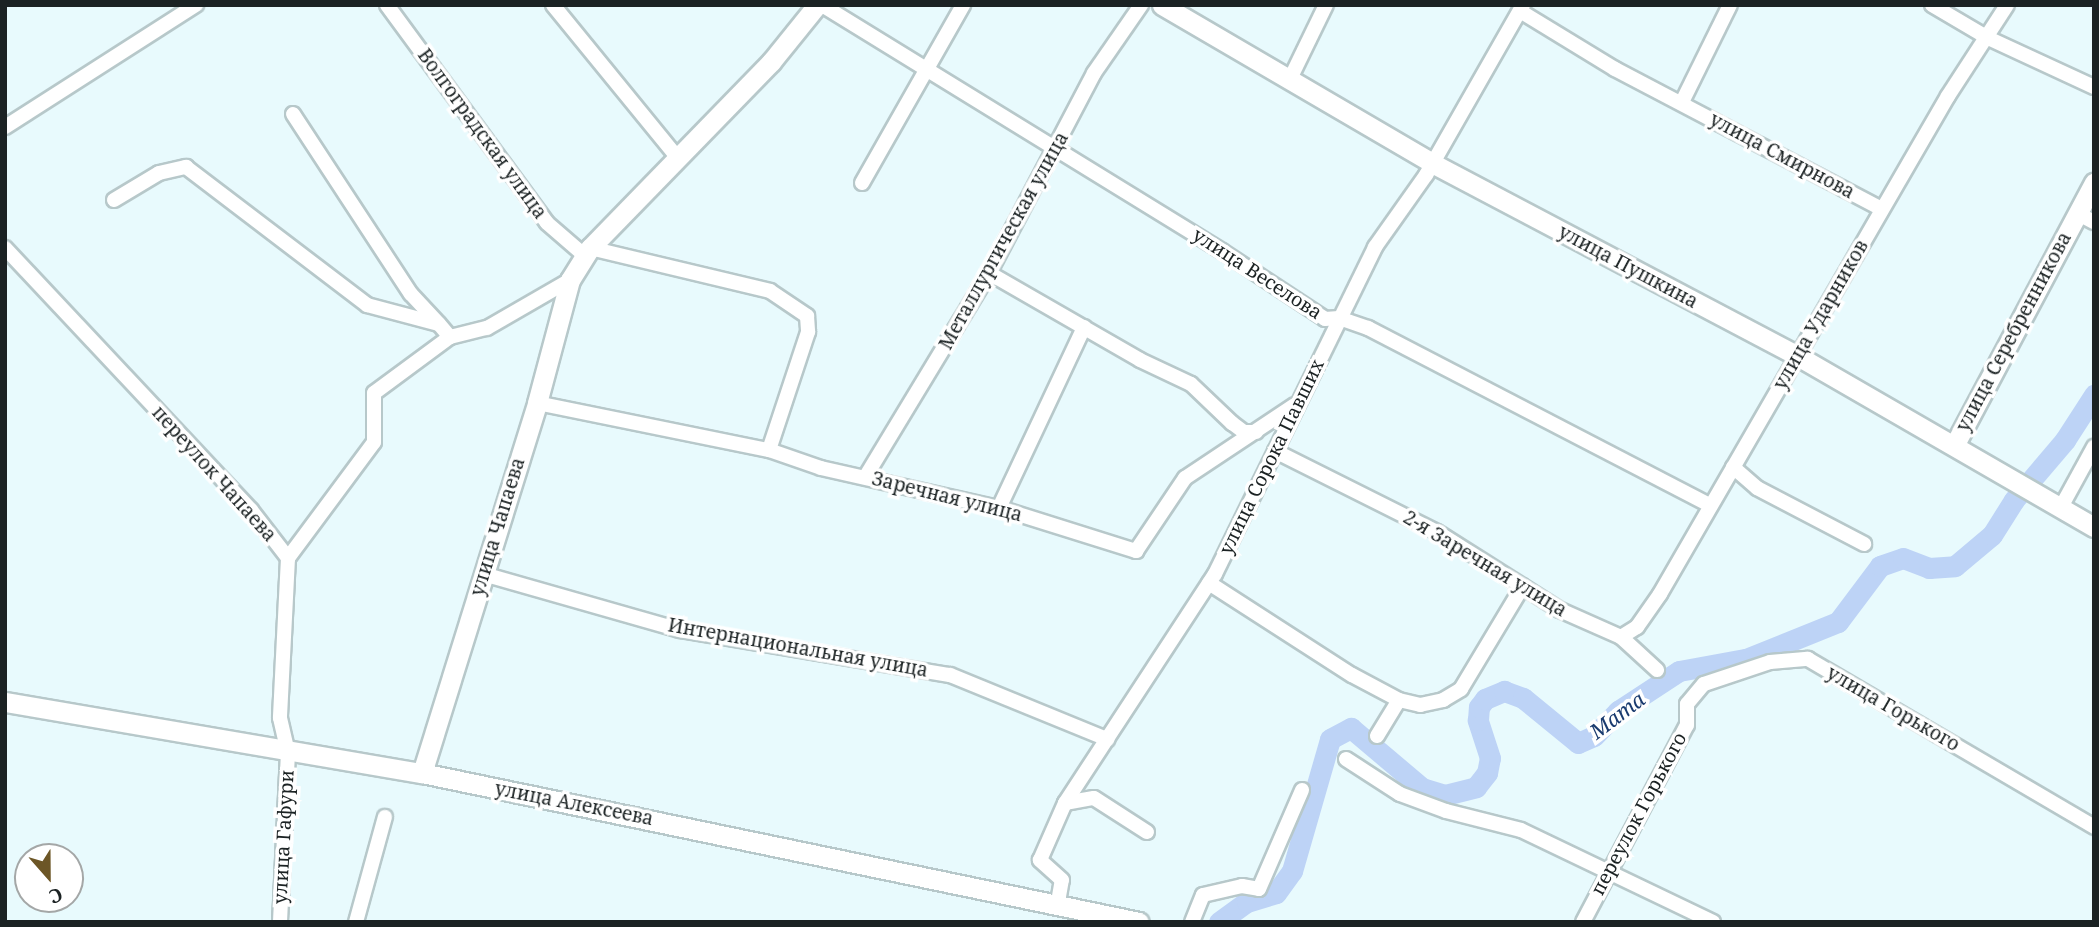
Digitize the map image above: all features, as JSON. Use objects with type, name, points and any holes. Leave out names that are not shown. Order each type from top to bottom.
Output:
[{"type":"street","points":[[5,127],[196,5]]},
{"type":"street","name":"Волгоградская улица","points":[[387,5],[547,223],[587,252]]},
{"type":"street","points":[[554,5],[678,158]]},
{"type":"street","name":"улица Чапаева","points":[[422,773],[537,403],[570,279],[587,252],[819,5]]},
{"type":"street","name":"улица Веселова","points":[[819,5],[928,68],[1325,319],[1339,318],[1368,328],[1710,505]]},
{"type":"street","points":[[862,183],[962,5]]},
{"type":"street","name":"Металлургическая улица","points":[[866,476],[989,273],[1058,149],[1094,73],[1141,5]]},
{"type":"street","name":"улица Пушкина","points":[[1162,5],[1432,163],[1796,355],[1955,444],[2094,527]]},
{"type":"street","points":[[1290,79],[1326,5]]},
{"type":"street","points":[[1682,102],[1730,5]]},
{"type":"street","points":[[1933,5],[1988,38],[2094,87]]},
{"type":"street","name":"улица Ударников","points":[[1621,637],[1637,627],[1948,96],[2007,5]]},
{"type":"street","name":"улица Смирнова","points":[[1521,8],[1615,69],[1882,209]]},
{"type":"street","name":"улица Сорока Павших","points":[[1058,902],[1062,880],[1040,860],[1065,803],[1209,583],[1375,247],[1432,163],[1521,8]]},
{"type":"street","points":[[293,114],[411,294],[450,337]]},
{"type":"street","points":[[114,200],[159,173],[186,167],[368,305],[439,324]]},
{"type":"street","name":"улица Серебренникова","points":[[1955,444],[2085,218],[2094,183]]},
{"type":"street","name":"переулок Чапаева","points":[[5,248],[251,510],[288,558],[280,718],[288,752]]},
{"type":"street","points":[[587,252],[770,291],[807,316],[808,332],[769,450]]},
{"type":"street","points":[[989,273],[1191,384],[1244,432],[1258,432]]},
{"type":"street","name":"улица Чапаева","points":[[288,558],[374,442],[374,393],[410,371],[450,337],[487,328],[570,279]]},
{"type":"street","points":[[999,508],[1084,327]]},
{"type":"street","name":"Заречная улица","points":[[537,403],[769,450],[821,468],[999,508],[1136,551],[1185,478],[1230,444],[1258,432],[1299,403]]},
{"type":"street","points":[[2060,509],[2094,447]]},
{"type":"street","name":"2-я Заречная улица","points":[[1275,451],[1437,532],[1560,610],[1621,637],[1657,670]]},
{"type":"street","points":[[1733,467],[1757,488],[1864,544]]},
{"type":"street","name":"Интернациональная улица","points":[[483,574],[680,630],[950,675],[1107,738]]},
{"type":"street","points":[[1209,583],[1399,700],[1420,705],[1443,700],[1461,689],[1523,586]]},
{"type":"street","name":"улица Горького","points":[[1688,704],[1704,684],[1770,662],[1808,659],[2094,827]]},
{"type":"street","points":[[1377,736],[1399,700]]},
{"type":"street","name":"улица Алексеева","points":[[5,702],[422,773],[1058,902],[1077,914],[1139,922]]},
{"type":"street","name":"переулок Горького","points":[[1583,922],[1607,871],[1686,725],[1688,704]]},
{"type":"street","name":"улица Гафури","points":[[280,922],[288,752]]},
{"type":"street","points":[[1346,759],[1400,794],[1446,811],[1521,830],[1713,922]]},
{"type":"street","points":[[1192,922],[1203,895],[1242,886],[1259,888],[1302,790]]},
{"type":"street","points":[[1065,803],[1094,797],[1147,832]]},
{"type":"street","points":[[356,922],[384,817]]},
{"type":"waterway","name":"Мата","points":[[1219,922],[1247,902],[1276,893],[1292,871],[1330,739],[1351,728],[1422,788],[1445,795],[1476,787],[1487,773],[1490,758],[1478,720],[1479,707],[1485,699],[1504,691],[1523,698],[1578,743],[1594,736],[1618,711],[1679,671],[1746,659],[1838,622],[1880,566],[1903,558],[1929,568],[1955,566],[1992,535],[2014,500],[2065,440],[2094,395]]}]
